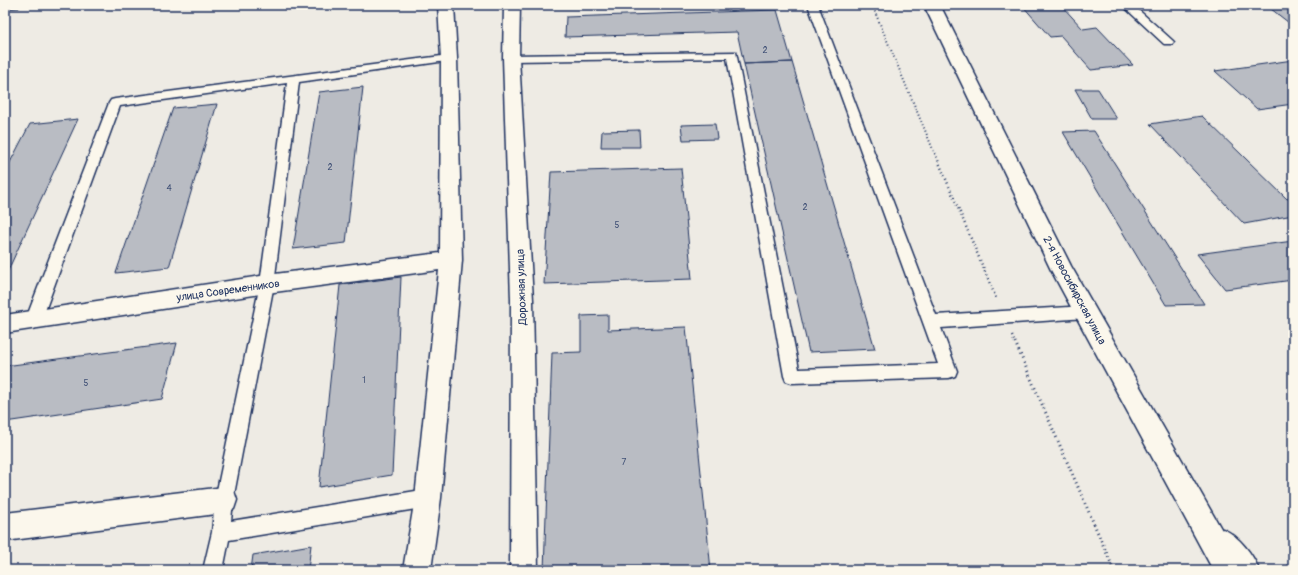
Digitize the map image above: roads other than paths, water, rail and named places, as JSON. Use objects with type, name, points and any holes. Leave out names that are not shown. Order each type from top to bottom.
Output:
[{"type":"street","points":[[418,570],[428,498],[451,260],[449,58],[446,5]]},
{"type":"street","name":"Дорожная улица","points":[[512,5],[511,58],[522,300],[524,570]]},
{"type":"street","name":"2-я Новосибирская улица","points":[[932,5],[1062,270],[1201,517],[1229,570]]},
{"type":"street","name":"улица Современников","points":[[5,324],[267,284],[451,260]]},
{"type":"street","points":[[5,527],[224,500]]},
{"type":"street","points":[[1201,517],[1245,570]]},
{"type":"lane","points":[[511,58],[732,54],[792,376],[949,371],[813,5]]},
{"type":"lane","points":[[1127,5],[1168,42]]},
{"type":"lane","points":[[34,319],[115,103],[449,58]]},
{"type":"lane","points":[[213,570],[221,532],[224,500],[267,284],[294,78]]},
{"type":"lane","points":[[931,322],[1086,312]]},
{"type":"lane","points":[[221,532],[428,498]]}]
